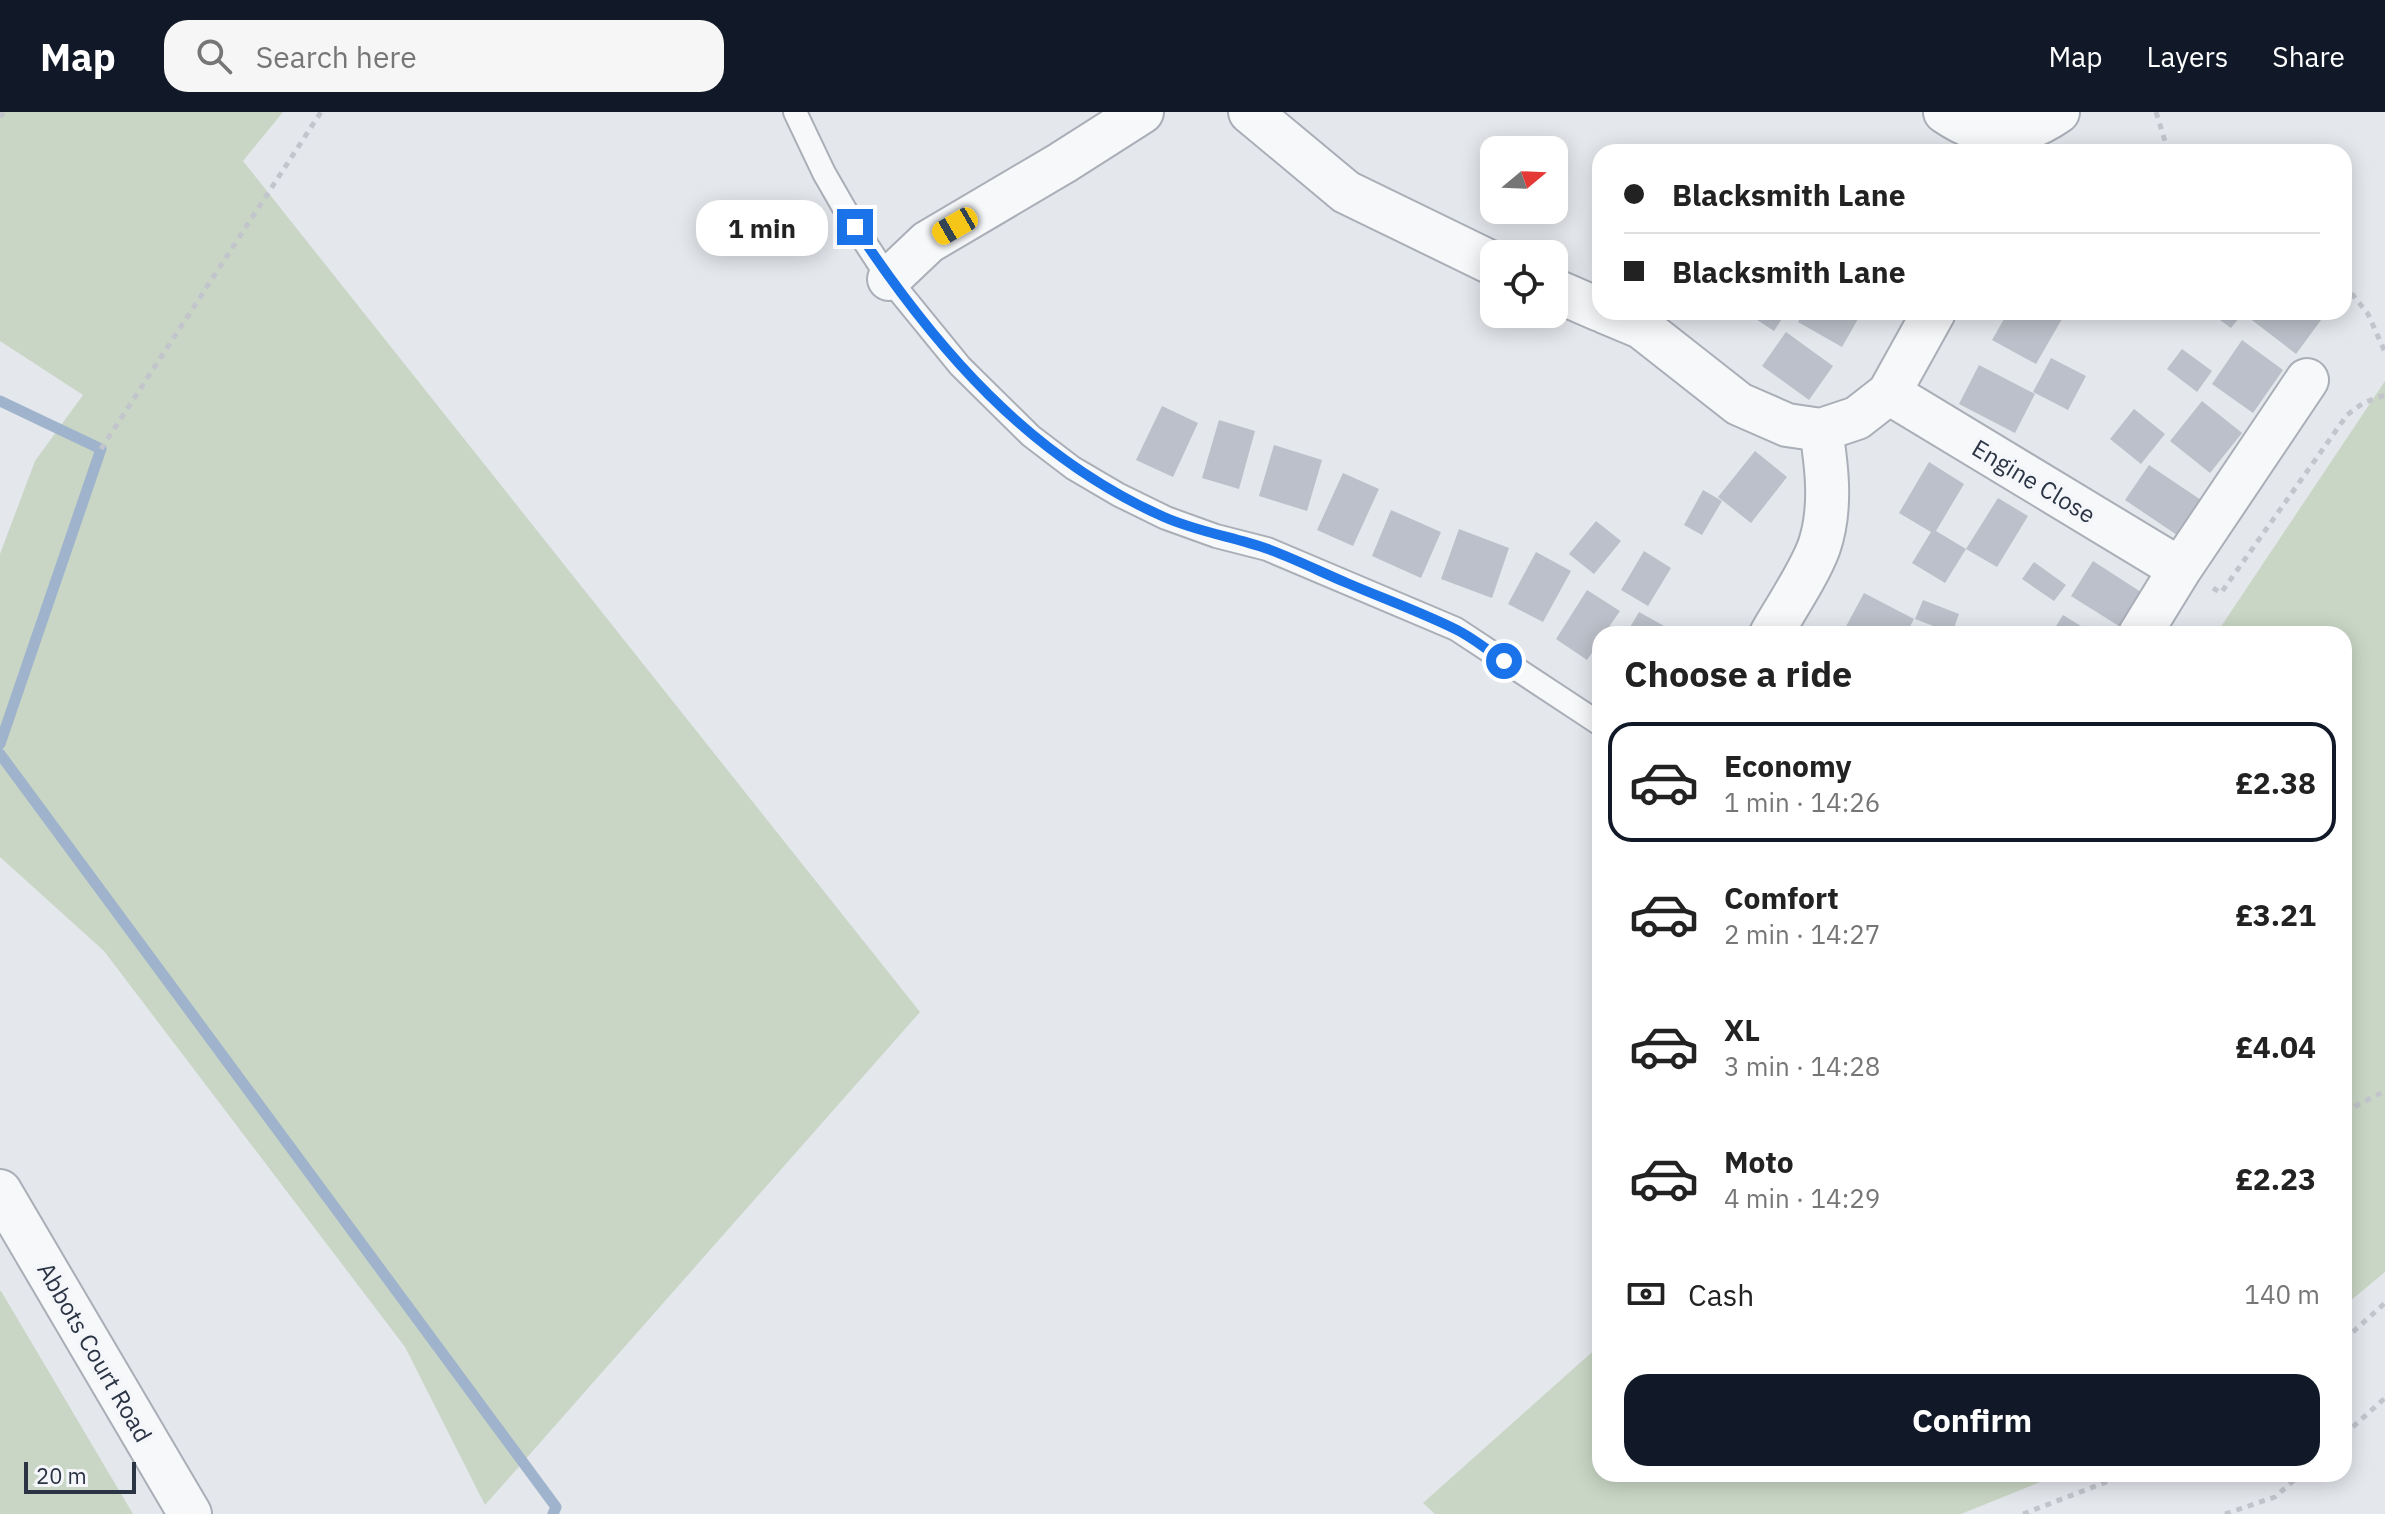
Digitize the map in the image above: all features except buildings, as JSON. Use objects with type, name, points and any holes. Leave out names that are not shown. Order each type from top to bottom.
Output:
[{"type":"street","points":[[889,279],[928,242],[1142,112]]},
{"type":"street","points":[[1250,112],[1346,192],[1480,257]]},
{"type":"street","points":[[1945,112],[1994,143],[2040,124],[2058,112]]},
{"type":"street","points":[[1568,296],[1592,306]]},
{"type":"street","points":[[1624,320],[1641,327],[1739,404],[1787,425],[1821,430],[1857,418],[1889,393],[1930,320]]},
{"type":"street","points":[[2145,626],[2307,380]]},
{"type":"street","name":"Engine Close","points":[[1889,393],[2180,569]]},
{"type":"street","points":[[1775,626],[1819,547],[1828,501],[1821,430]]},
{"type":"street","name":"Abbots Court Road","points":[[6,1219],[190,1514]]},
{"type":"lane","points":[[795,112],[832,186],[889,279],[927,328],[994,402],[1073,468],[1166,518],[1216,536],[1267,549],[1456,629],[1592,719]]},
{"type":"path","points":[[0,117],[4,112]]},
{"type":"path","points":[[101,449],[321,112]]},
{"type":"path","points":[[2156,112],[2167,144]]},
{"type":"path","points":[[2352,294],[2368,314],[2385,352]]},
{"type":"path","points":[[2180,569],[2221,593],[2347,415],[2363,403],[2385,395]]},
{"type":"path","points":[[2352,1108],[2385,1091]]},
{"type":"path","points":[[2352,1333],[2385,1303]]},
{"type":"path","points":[[2352,1428],[2385,1398]]},
{"type":"path","points":[[2023,1514],[2106,1482]]},
{"type":"path","points":[[2225,1514],[2275,1497],[2292,1482]]},
{"type":"green space","points":[[0,112],[283,112],[243,161],[920,1012],[485,1505],[405,1347],[104,951],[0,857],[0,554],[35,461],[83,395],[0,341]]},
{"type":"green space","points":[[2385,381],[2385,1272],[2352,1299],[2352,626],[2221,626]]},
{"type":"green space","points":[[1,1291],[133,1514],[0,1514]]},
{"type":"green space","points":[[1592,1352],[1592,1482],[2040,1482],[1961,1514],[1435,1514],[1423,1503]]},
{"type":"waterway","points":[[0,401],[101,449],[0,744]]},
{"type":"waterway","points":[[0,754],[556,1507],[553,1514]]},
{"type":"route","points":[[855,227],[889,279],[960,366],[1031,436],[1073,468],[1166,518],[1216,536],[1267,549],[1456,629],[1504,661]]}]
